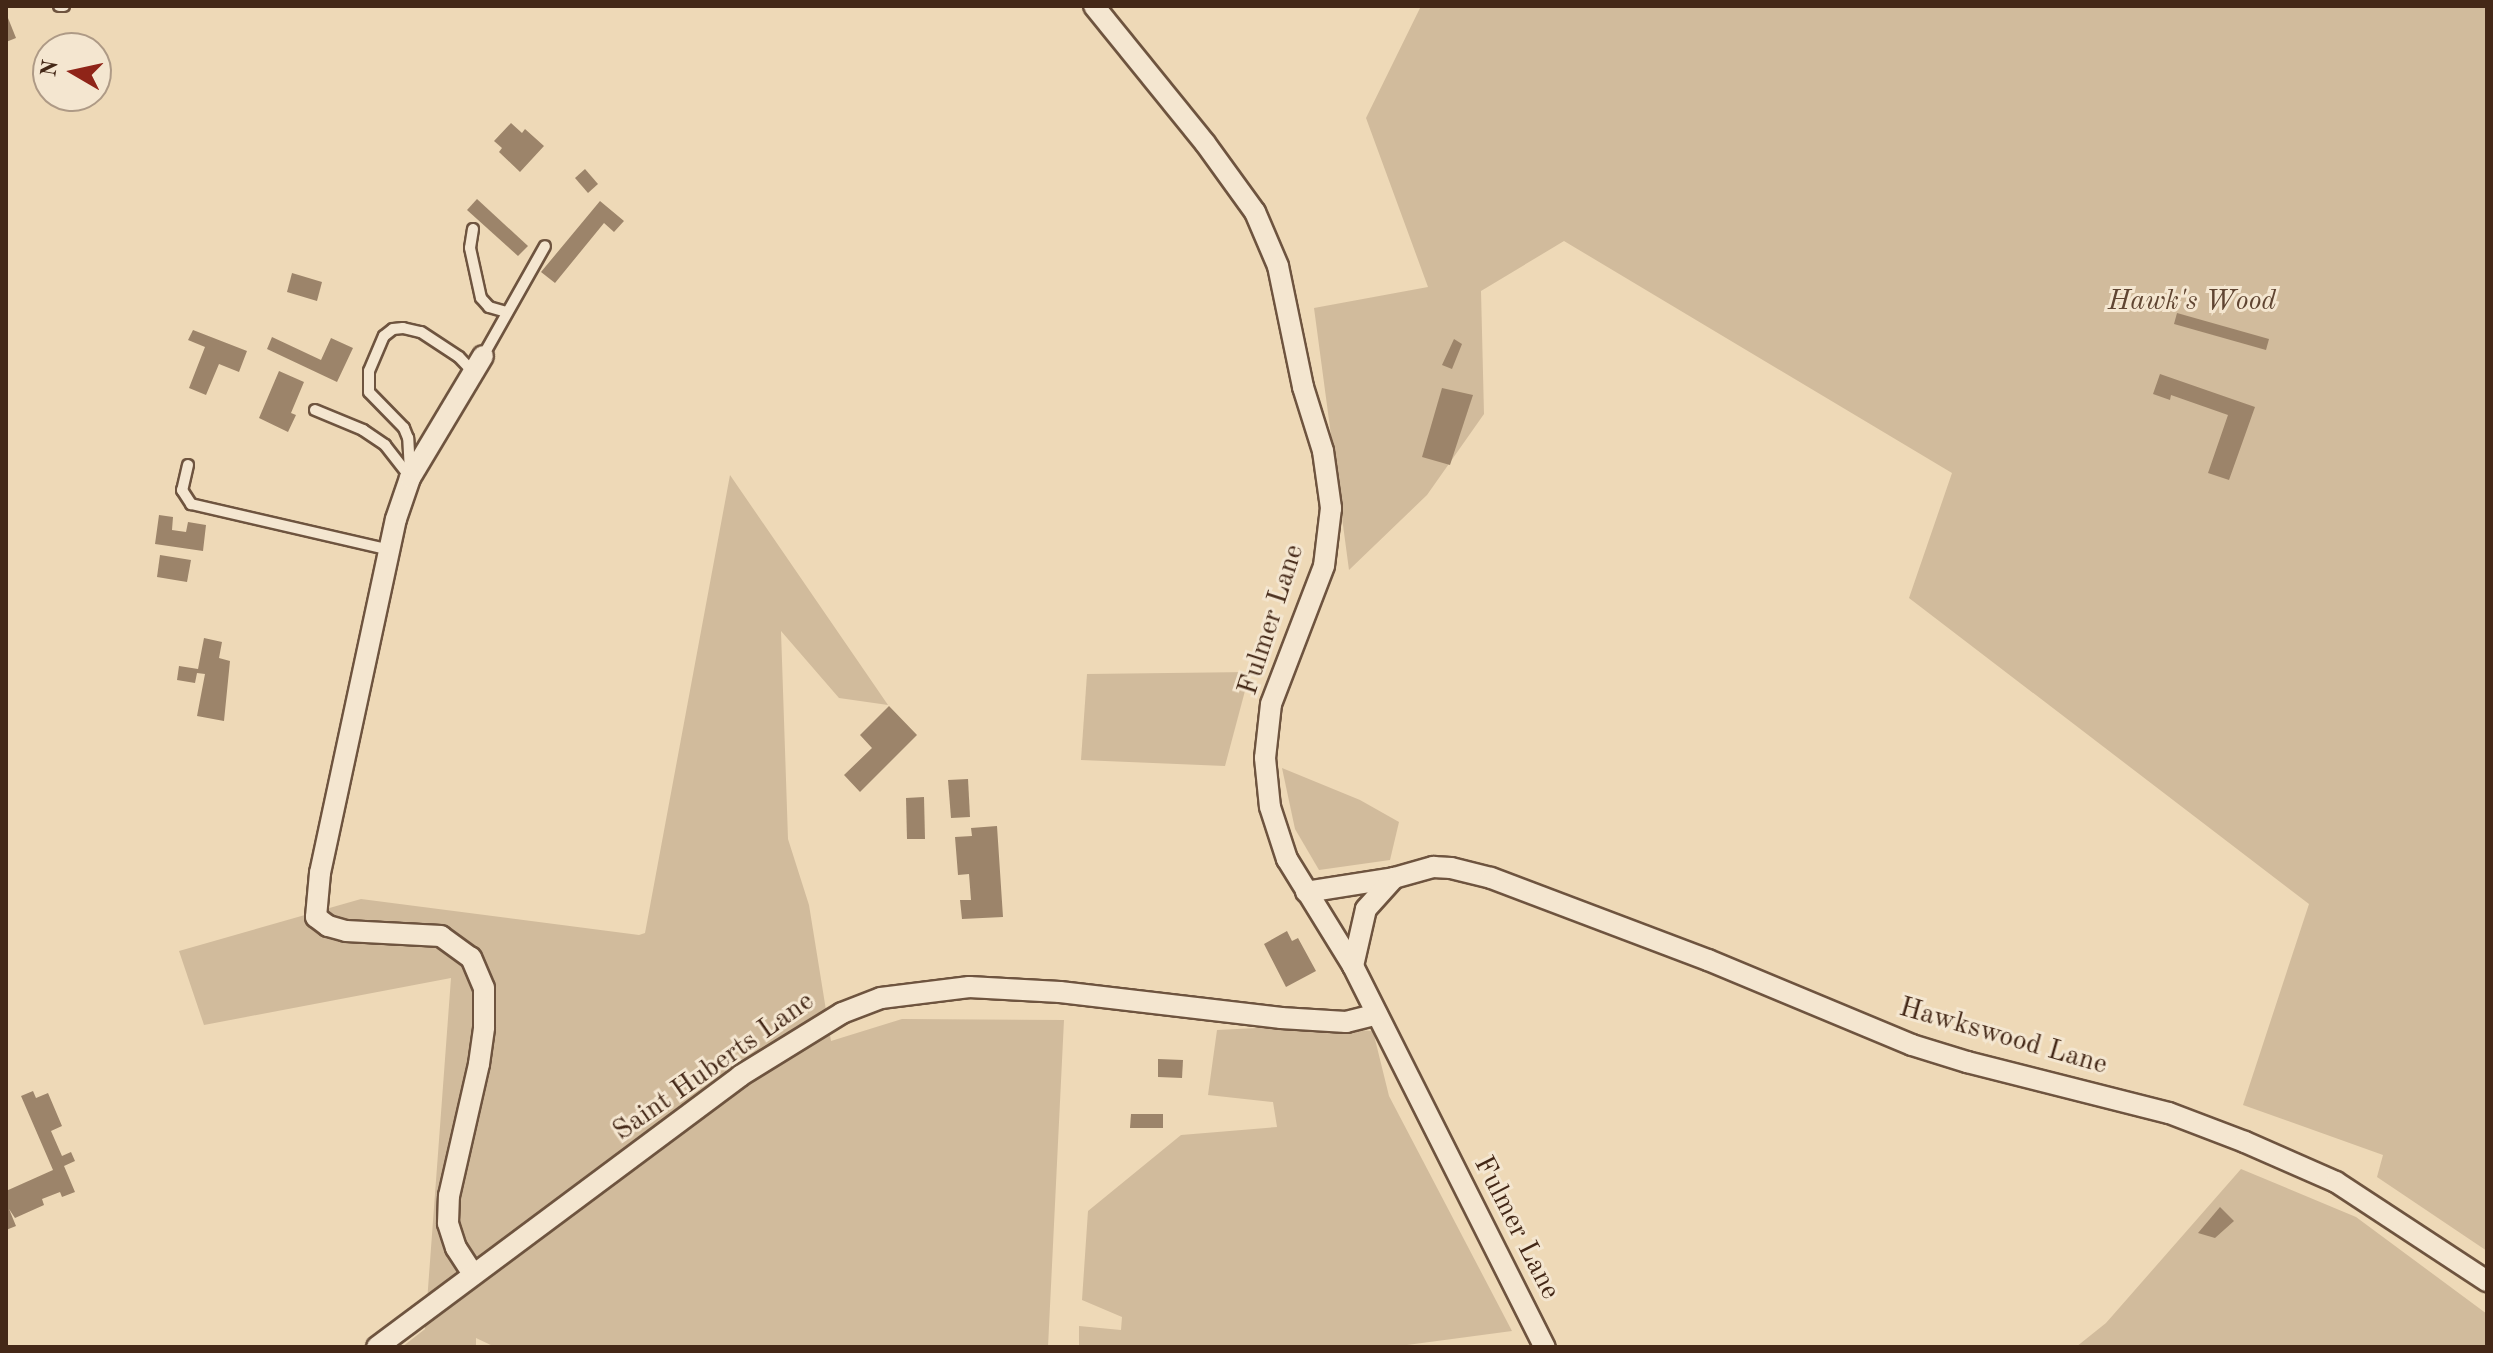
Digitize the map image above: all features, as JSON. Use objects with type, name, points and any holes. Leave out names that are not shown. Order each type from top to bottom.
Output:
[{"type":"street","name":"Fulmer Lane","points":[[1094,6],[1205,143],[1255,212],[1278,266],[1303,387],[1323,451],[1331,508],[1324,566],[1271,704],[1265,758],[1270,807],[1287,859],[1353,966],[1545,1347]]},
{"type":"street","points":[[473,1274],[456,1248],[448,1223],[449,1196],[479,1064],[484,1027],[484,988],[471,958],[441,936],[346,931],[328,926],[316,917],[320,873],[390,550],[410,478],[478,364]]},
{"type":"street","name":"Hawkswood Lane","points":[[1306,892],[1394,878],[1417,869],[1442,867],[1491,878],[1708,960],[1912,1045],[2169,1113],[2336,1182],[2487,1281]]},
{"type":"street","points":[[1353,966],[1366,909],[1394,878]]},
{"type":"street","name":"Saint Huberts Lane","points":[[377,1347],[740,1076],[842,1013],[881,998],[969,987],[1060,992],[1281,1018],[1346,1022],[1377,1014]]},
{"type":"lane","points":[[473,229],[470,248],[481,298],[489,307],[507,312]]},
{"type":"lane","points":[[410,478],[408,438],[404,428],[369,392],[369,371],[384,336],[393,329],[421,332],[478,364],[545,246]]},
{"type":"lane","points":[[315,410],[363,430],[385,445],[410,478]]},
{"type":"lane","points":[[188,465],[182,490],[191,504],[390,550]]},
{"type":"green space","name":"Hawk's Wood","points":[[1421,6],[2487,6],[2487,1251],[2377,1177],[2383,1155],[2243,1105],[2309,904],[1909,598],[1952,473],[1564,241],[1481,291],[1484,414],[1427,495],[1349,570],[1314,308],[1428,287],[1366,118]]},
{"type":"green space","points":[[730,475],[888,705],[839,698],[781,631],[788,839],[809,905],[831,1041],[902,1019],[1064,1020],[1048,1347],[495,1347],[476,1338],[476,1347],[402,1347],[425,1329],[451,978],[204,1025],[179,951],[361,899],[639,935],[645,933]]},
{"type":"green space","points":[[1250,672],[1225,766],[1081,760],[1087,674]]},
{"type":"green space","points":[[1282,768],[1360,800],[1399,822],[1390,860],[1319,870],[1295,829]]},
{"type":"green space","points":[[1297,1026],[1373,1031],[1389,1096],[1512,1331],[1392,1347],[1079,1347],[1079,1326],[1121,1330],[1122,1317],[1082,1300],[1088,1211],[1181,1135],[1277,1127],[1273,1102],[1208,1095],[1217,1030]]},
{"type":"green space","points":[[2241,1169],[2356,1217],[2487,1314],[2487,1347],[2076,1347],[2106,1323]]},
{"type":"building","points":[[6,13],[16,38],[6,42]]},
{"type":"building","points":[[511,123],[522,133],[525,129],[544,146],[520,172],[499,152],[502,148],[494,141]]},
{"type":"building","points":[[585,169],[598,184],[588,193],[575,178]]},
{"type":"building","points":[[477,199],[528,246],[518,256],[467,210]]},
{"type":"building","points":[[600,201],[624,221],[614,232],[604,223],[555,283],[541,272]]},
{"type":"building","points":[[292,273],[322,282],[317,301],[287,292]]},
{"type":"building","points":[[2177,313],[2269,339],[2266,350],[2174,324]]},
{"type":"building","points":[[193,330],[247,351],[239,372],[219,364],[206,395],[189,388],[205,347],[188,340]]},
{"type":"building","points":[[272,337],[321,360],[331,338],[353,348],[337,382],[267,349]]},
{"type":"building","points":[[1454,339],[1462,344],[1452,369],[1442,365]]},
{"type":"building","points":[[279,371],[304,382],[291,413],[296,415],[288,432],[259,418]]},
{"type":"building","points":[[2160,374],[2255,407],[2229,480],[2208,473],[2228,415],[2171,395],[2170,400],[2153,394]]},
{"type":"building","points":[[1442,388],[1473,395],[1450,465],[1422,457]]},
{"type":"building","points":[[159,515],[173,517],[172,530],[186,532],[188,522],[206,525],[203,551],[155,544]]},
{"type":"building","points":[[160,555],[191,560],[187,582],[157,577]]},
{"type":"building","points":[[204,638],[222,642],[219,658],[230,661],[224,721],[197,716],[205,674],[197,673],[195,683],[177,680],[179,666],[198,669]]},
{"type":"building","points":[[889,706],[917,735],[860,792],[844,775],[872,748],[860,735]]},
{"type":"building","points":[[968,779],[970,817],[951,818],[948,780]]},
{"type":"building","points":[[924,797],[925,839],[907,839],[906,798]]},
{"type":"building","points":[[997,826],[1003,917],[962,919],[960,900],[971,900],[969,874],[958,875],[955,837],[972,836],[971,828]]},
{"type":"building","points":[[1287,931],[1292,941],[1298,938],[1316,971],[1286,987],[1264,944]]},
{"type":"building","points":[[1158,1059],[1183,1060],[1182,1078],[1158,1077]]},
{"type":"building","points":[[33,1091],[36,1098],[48,1093],[62,1126],[51,1131],[62,1156],[71,1152],[75,1161],[64,1166],[75,1192],[62,1197],[60,1192],[42,1199],[44,1205],[15,1218],[9,1209],[16,1226],[6,1230],[6,1191],[53,1170],[21,1096]]},
{"type":"building","points":[[1131,1114],[1163,1114],[1163,1128],[1130,1128]]},
{"type":"building","points":[[2220,1207],[2234,1221],[2215,1238],[2198,1233]]}]
